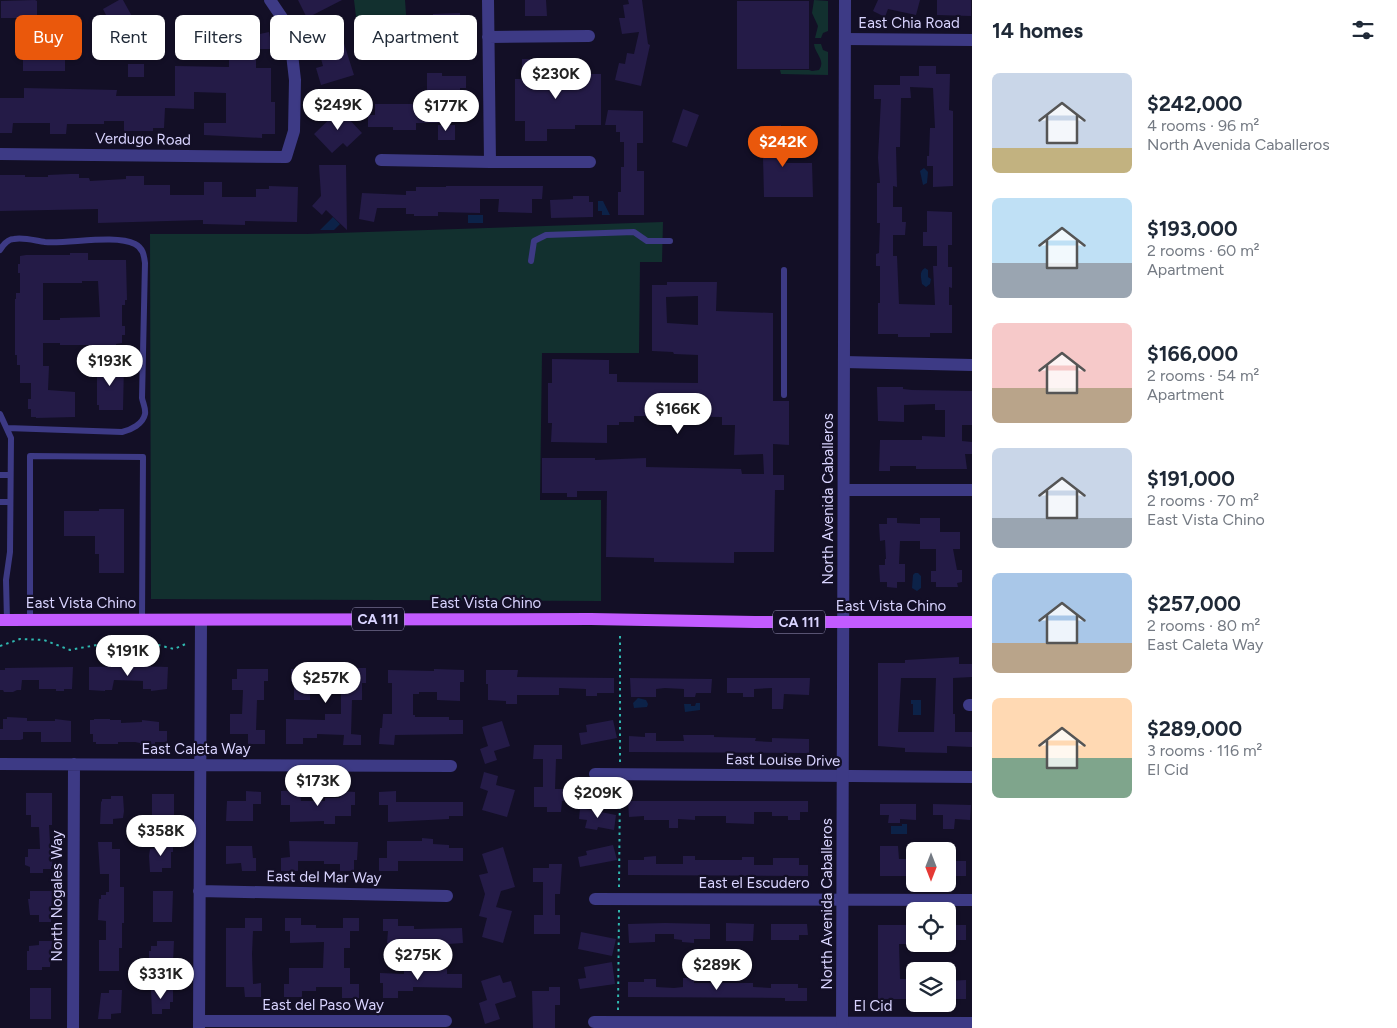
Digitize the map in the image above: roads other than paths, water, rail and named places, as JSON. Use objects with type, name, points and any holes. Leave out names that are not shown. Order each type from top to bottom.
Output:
[{"type":"main road","name":"East Vista Chino","points":[[3,620],[972,622]]},
{"type":"street","name":"Verdugo Road","points":[[0,154],[286,157],[294,131],[294,80],[289,28],[270,0]]},
{"type":"street","points":[[488,0],[490,162]]},
{"type":"street","name":"North Avenida Caballeros","points":[[842,1025],[845,0]]},
{"type":"street","points":[[488,37],[589,36]]},
{"type":"street","name":"East Chia Road","points":[[845,39],[972,40]]},
{"type":"street","points":[[381,160],[590,162]]},
{"type":"street","points":[[844,362],[972,365]]},
{"type":"street","points":[[844,490],[972,490]]},
{"type":"street","points":[[199,1024],[201,620]]},
{"type":"street","name":"East Caleta Way","points":[[0,764],[451,766]]},
{"type":"street","name":"North Nogales Way","points":[[73,1028],[74,764]]},
{"type":"street","name":"East Louise Drive","points":[[595,774],[972,777]]},
{"type":"street","name":"East del Mar Way","points":[[199,891],[447,896]]},
{"type":"street","name":"East el Escudero","points":[[595,899],[972,900]]},
{"type":"street","name":"East del Paso Way","points":[[199,1024],[446,1021]]},
{"type":"street","name":"El Cid","points":[[594,1022],[842,1025],[972,1023]]},
{"type":"lane","points":[[531,261],[534,241],[546,235],[634,232],[647,241],[670,241]]},
{"type":"lane","points":[[0,250],[5,243],[12,239],[47,242],[129,241],[141,248],[145,263],[142,388],[145,414],[142,420],[129,430],[122,432],[7,428]]},
{"type":"lane","points":[[784,270],[784,395]]},
{"type":"lane","points":[[0,414],[10,438],[9,559],[3,620]]},
{"type":"lane","points":[[30,620],[30,456],[143,457],[142,620]]},
{"type":"lane","points":[[0,475],[10,474]]},
{"type":"lane","points":[[0,502],[10,502]]},
{"type":"water","points":[[924,168],[928,172],[927,183],[923,185],[920,171]]},
{"type":"water","points":[[598,201],[603,201],[610,215],[602,215],[602,211],[598,211]]},
{"type":"water","points":[[468,215],[483,215],[483,223],[468,223]]},
{"type":"water","points":[[333,217],[340,224],[334,230],[320,230]]},
{"type":"water","points":[[925,268],[928,270],[928,277],[931,279],[930,284],[926,287],[922,284],[921,277],[921,273]]},
{"type":"water","points":[[915,573],[921,576],[921,588],[917,591],[912,588],[913,575]]},
{"type":"water","points":[[638,698],[646,700],[647,707],[634,708],[633,703]]},
{"type":"water","points":[[911,700],[921,700],[921,715],[913,715]]},
{"type":"water","points":[[696,703],[700,703],[700,710],[685,712],[684,704],[695,706]]},
{"type":"water","points":[[902,824],[907,824],[907,834],[891,834],[891,826],[902,826]]}]
